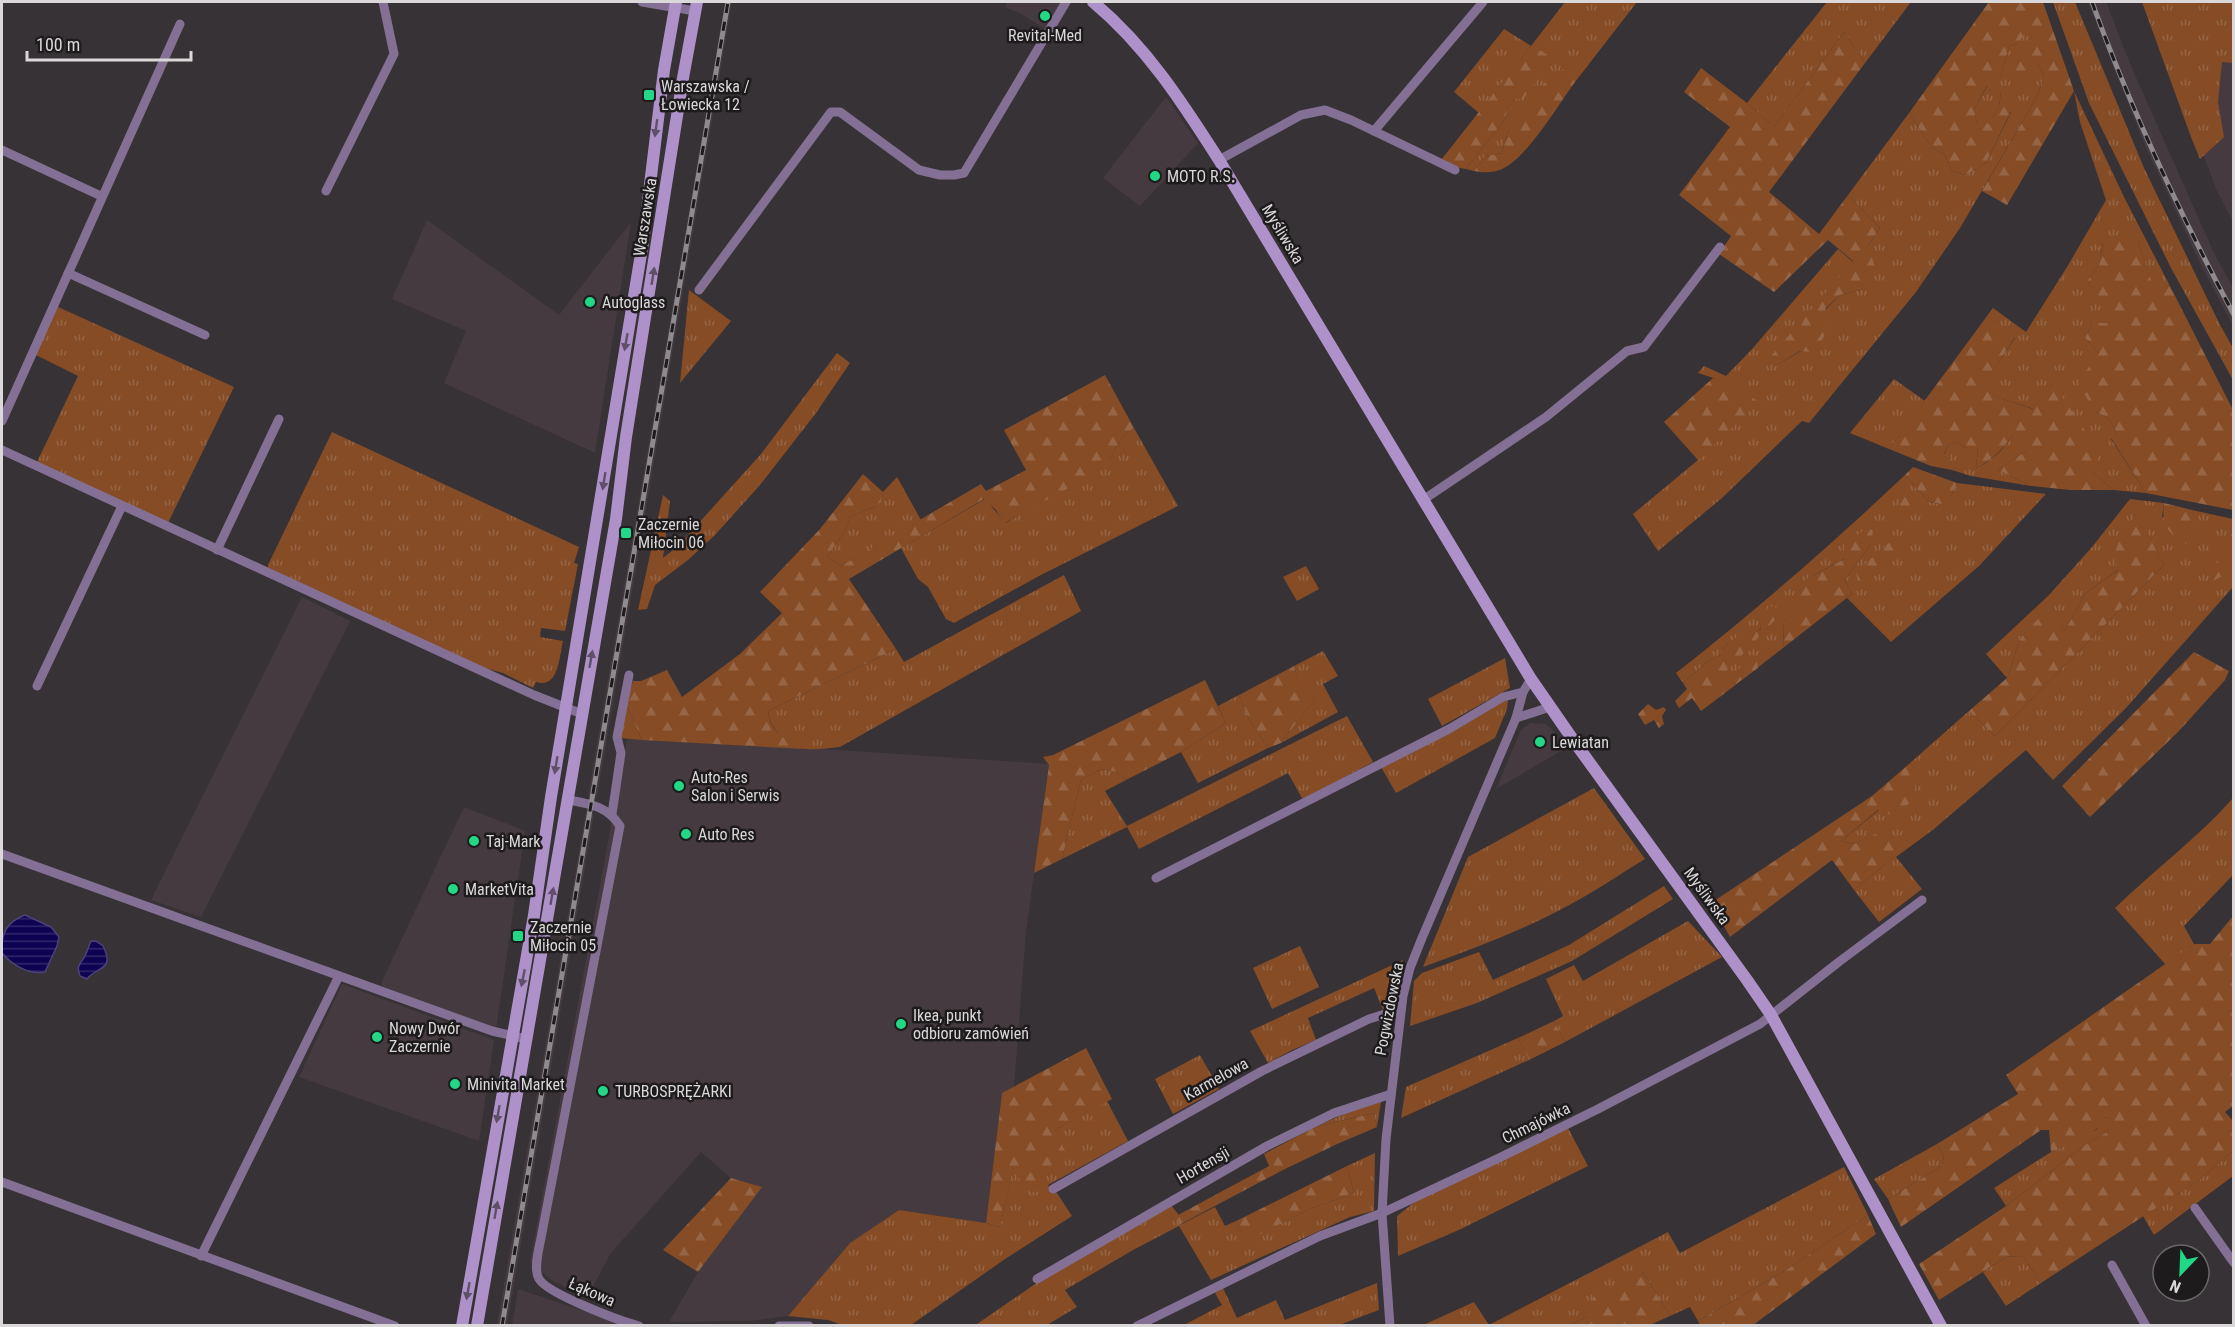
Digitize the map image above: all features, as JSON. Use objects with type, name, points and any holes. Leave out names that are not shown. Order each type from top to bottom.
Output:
[{"type":"main road","name":"Myśliwska","points":[[1093,2],[1114,19],[1147,54],[1167,81],[1219,160],[1531,679],[1771,1015],[1941,1326]]},
{"type":"main road","name":"Warszawska","points":[[462,1326],[534,915],[565,707],[643,242],[662,82],[676,5]]},
{"type":"main road","name":"Warszawska","points":[[477,1326],[616,519],[626,438],[696,6]]},
{"type":"street","points":[[326,191],[394,54],[383,2]]},
{"type":"street","points":[[642,2],[696,6]]},
{"type":"street","points":[[699,290],[831,112],[840,112],[920,170],[940,175],[964,173],[1066,2]]},
{"type":"street","points":[[1374,131],[1483,2]]},
{"type":"street","points":[[2,421],[180,24]]},
{"type":"street","points":[[1219,160],[1301,115],[1325,111],[1374,131],[1455,170]]},
{"type":"street","points":[[2,150],[101,196]]},
{"type":"street","points":[[1423,500],[1546,417],[1627,351],[1644,347],[1720,247]]},
{"type":"street","points":[[68,273],[205,335]]},
{"type":"street","points":[[217,550],[279,419]]},
{"type":"street","points":[[2,450],[217,550],[582,714]]},
{"type":"street","points":[[37,686],[122,506]]},
{"type":"street","points":[[568,800],[599,807],[612,814],[621,753],[617,737],[629,675]]},
{"type":"street","name":"Pogwizdowska","points":[[1390,1326],[1382,1213],[1391,1094],[1401,1009],[1415,953],[1516,718],[1523,692],[1531,679]]},
{"type":"street","points":[[1156,878],[1449,729],[1503,697],[1523,692]]},
{"type":"street","points":[[1516,718],[1550,707]]},
{"type":"street","name":"Łąkowa","points":[[612,814],[620,826],[537,1264],[538,1278],[548,1288],[605,1314],[639,1326]]},
{"type":"street","points":[[2,854],[492,1032],[526,1039]]},
{"type":"street","name":"Chmajówka","points":[[1137,1326],[1320,1236],[1382,1213],[1598,1109],[1761,1024],[1922,900]]},
{"type":"street","points":[[201,1256],[339,976]]},
{"type":"street","name":"Karmelowa","points":[[1053,1189],[1262,1071],[1369,1019],[1401,1009]]},
{"type":"street","name":"Hortensji","points":[[1037,1279],[1267,1146],[1334,1113],[1391,1094]]},
{"type":"street","points":[[2,1182],[395,1326]]},
{"type":"street","points":[[2195,1208],[2234,1263]]},
{"type":"street","points":[[2112,1265],[2146,1326]]},
{"type":"street","points":[[779,1326],[809,1326]]},
{"type":"shaded area","points":[[725,2],[732,2],[597,797],[588,796]]},
{"type":"shaded area","points":[[1007,2],[1072,2],[1053,34],[1020,13],[1005,7]]},
{"type":"shaded area","points":[[2088,2],[2106,2],[2131,66],[2213,251],[2233,288],[2233,326],[2200,263],[2144,143]]},
{"type":"shaded area","points":[[2148,2],[2233,2],[2233,222],[2216,189]]},
{"type":"shaded area","points":[[1166,97],[1198,143],[1140,206],[1103,178]]},
{"type":"shaded area","points":[[427,220],[559,315],[631,222],[595,453],[444,383],[466,331],[392,299]]},
{"type":"shaded area","points":[[302,597],[350,621],[201,917],[151,900]]},
{"type":"shaded area","points":[[1530,723],[1545,724],[1552,729],[1566,748],[1496,789],[1521,730]]},
{"type":"shaded area","points":[[627,739],[762,745],[1049,764],[1026,932],[1014,1087],[1002,1093],[986,1223],[899,1210],[850,1243],[788,1316],[750,1321],[669,1322],[698,1272],[761,1187],[731,1178],[701,1152],[610,1254],[587,1298],[553,1281],[530,1262]]},
{"type":"shaded area","points":[[464,807],[525,831],[496,1029],[382,986],[382,981]]},
{"type":"shaded area","points":[[586,811],[594,814],[507,1325],[497,1325]]},
{"type":"shaded area","points":[[25,915],[51,927],[59,937],[45,972],[33,972],[21,968],[2,953],[2,940],[9,925]]},
{"type":"shaded area","points":[[91,941],[96,941],[103,946],[107,960],[103,967],[87,979],[80,976],[79,967]]},
{"type":"shaded area","points":[[342,984],[494,1040],[479,1141],[299,1077]]},
{"type":"shaded area","points":[[518,1289],[625,1325],[512,1326]]},
{"type":"green space","points":[[1565,2],[1637,2],[1575,82],[1565,68],[1508,131],[1502,153],[1485,156],[1474,171],[1466,169],[1506,118],[1507,108],[1515,99],[1531,46]]},
{"type":"green space","points":[[1827,2],[1911,2],[1865,63],[1844,32],[1774,127],[1747,103]]},
{"type":"green space","points":[[1989,2],[2043,2],[2074,91],[2007,205],[1982,191],[2038,95],[2044,75],[2037,62],[2021,89],[2012,76],[2033,37],[2025,34],[2017,44],[2009,46],[2001,76],[1991,92],[1987,86],[1974,109],[1977,123],[1984,121],[1988,124],[1999,106],[2001,92],[2006,85],[2010,94],[2011,111],[1986,163],[1966,175],[1952,171],[1944,154],[1932,148],[1909,113]]},
{"type":"green space","points":[[2053,2],[2075,2],[2144,168],[2233,348],[2233,380],[2171,268],[2089,103]]},
{"type":"green space","points":[[2142,2],[2233,2],[2233,63],[2222,62],[2218,102],[2224,137],[2200,159],[2191,137]]},
{"type":"green space","points":[[1504,29],[1531,46],[1479,113],[1454,92]]},
{"type":"green space","points":[[1844,32],[1865,63],[1769,192],[1819,234],[1848,195],[1880,228],[1868,246],[1876,270],[1864,289],[1840,295],[1825,309],[1831,323],[1821,342],[1811,352],[1800,351],[1775,366],[1771,356],[1853,261],[1828,240],[1774,292],[1719,254],[1731,236],[1679,195],[1730,127],[1684,92],[1701,68],[1774,127]]},
{"type":"green space","points":[[2025,33],[2033,37],[2037,62],[2044,75],[2038,95],[1960,228],[1916,292],[1809,423],[1802,421],[1722,498],[1658,551],[1633,514],[1698,460],[1729,383],[1698,373],[1704,366],[1726,376],[1838,249],[1853,262],[1822,299],[1775,366],[1801,351],[1825,310],[1840,295],[1864,289],[1868,246],[1880,228],[1848,195],[1909,113],[1932,148],[1944,154],[1952,171],[1966,175],[1986,163],[2011,112],[2001,92],[1999,106],[1988,125],[1977,123],[1974,109],[1988,85],[1990,91],[2001,76],[2009,46],[2017,44]]},
{"type":"green space","points":[[1531,46],[1554,58],[1523,99],[1515,99],[1507,108],[1506,118],[1466,169],[1454,167],[1441,160]]},
{"type":"green space","points":[[1566,67],[1575,82],[1532,143],[1512,163],[1502,169],[1488,172],[1474,171],[1485,156],[1502,153],[1508,131],[1544,83]]},
{"type":"green space","points":[[2074,91],[2125,199],[2170,286],[2154,289],[2138,242],[2103,243],[2099,265],[2087,281],[2112,312],[2106,323],[2092,323],[2085,338],[2099,353],[2094,411],[2108,418],[2117,433],[2111,439],[2146,493],[2113,490],[2093,472],[2053,383],[2034,409],[2003,399],[1981,388],[2015,338],[1987,316],[1993,308],[2026,332],[2106,200],[2080,122]]},
{"type":"green space","points":[[2114,239],[2138,242],[2154,288],[2170,286],[2233,410],[2233,510],[2146,493],[2111,438],[2117,433],[2108,418],[2094,411],[2078,382],[2099,353],[2085,338],[2092,323],[2106,323],[2111,312],[2087,281],[2099,265],[2103,243]]},
{"type":"green space","points":[[689,290],[731,321],[680,383]]},
{"type":"green space","points":[[56,306],[234,387],[168,523],[37,462],[78,376],[34,354]]},
{"type":"green space","points":[[1987,316],[2015,337],[1982,388],[2003,399],[2033,409],[2053,383],[2100,453],[2093,472],[2113,490],[2070,490],[2031,486],[1998,470],[2026,451],[2020,442],[2023,431],[2016,431],[1994,457],[1976,468],[1978,448],[1966,448],[1957,442],[1948,445],[1944,454],[1952,460],[1952,470],[1931,466],[1889,449]]},
{"type":"green space","points":[[837,353],[850,363],[816,413],[760,485],[715,535],[688,560],[655,585],[647,609],[638,610],[663,495],[670,501],[663,558],[678,546],[761,454]]},
{"type":"green space","points":[[1105,375],[1134,428],[1123,436],[1111,457],[1083,480],[1005,523],[984,499],[849,579],[896,649],[768,711],[769,719],[776,731],[804,749],[642,740],[626,703],[633,681],[641,681],[667,670],[682,697],[740,654],[782,613],[760,592],[820,529],[863,474],[883,492],[881,502],[850,517],[845,531],[827,557],[841,566],[981,484],[986,491],[1026,470],[1004,430]]},
{"type":"green space","points":[[1713,378],[1729,382],[1759,402],[1698,460],[1664,422]]},
{"type":"green space","points":[[1894,379],[1925,401],[1889,449],[1850,433]]},
{"type":"green space","points":[[1134,428],[1178,506],[1039,576],[954,623],[946,619],[928,587],[918,579],[901,548],[985,499],[1006,523],[1111,457],[1123,436]]},
{"type":"green space","points":[[2016,430],[2023,431],[2026,451],[1998,470],[2031,486],[1971,476],[1952,470],[1952,460],[1944,455],[1948,445],[1957,442],[1966,448],[1978,448],[1976,468],[1999,452]]},
{"type":"green space","points":[[332,432],[579,547],[574,563],[578,564],[565,631],[541,628],[540,637],[563,641],[557,670],[549,681],[536,682],[533,688],[503,673],[481,667],[268,568]]},
{"type":"green space","points":[[1913,467],[1957,483],[1952,494],[1941,504],[1929,502],[1905,475]]},
{"type":"green space","points":[[1905,475],[1929,502],[1940,504],[1952,494],[1957,483],[2046,494],[1979,566],[1891,642],[1847,598],[1852,594],[1845,580],[1871,544],[1807,579],[1797,611],[1784,621],[1783,648],[1729,690],[1719,678],[1776,619],[1759,619],[1761,628],[1755,634],[1728,643],[1719,656],[1707,662],[1683,683],[1676,673],[1792,577]]},
{"type":"green space","points":[[897,477],[921,520],[841,566],[827,557],[845,531],[850,517],[881,502],[883,492]]},
{"type":"green space","points":[[1909,491],[1920,507],[1898,524],[1894,516],[1902,509],[1899,498]]},
{"type":"green space","points":[[2130,499],[2164,503],[2162,517],[2199,525],[2192,510],[2233,519],[2233,587],[2126,708],[2053,780],[2026,750],[1934,829],[1896,857],[1922,889],[1879,922],[1854,890],[1885,864],[1886,830],[1854,844],[1841,841],[1879,810],[1918,772],[1910,763],[1969,711],[1995,736],[2164,565],[2136,514],[2119,569],[2086,593],[2065,630],[2048,610],[2021,637],[2007,678],[1986,654],[2049,595],[2092,547]]},
{"type":"green space","points":[[2164,503],[2192,510],[2200,525],[2187,544],[2167,528],[2163,511]]},
{"type":"green space","points":[[2137,514],[2164,565],[1995,736],[1969,711],[2007,678],[2021,637],[2048,609],[2065,630],[2086,593],[2118,570],[2114,554],[2124,529]]},
{"type":"green space","points":[[1867,527],[1873,531],[1871,544],[1845,580],[1852,594],[1783,648],[1784,621],[1797,610],[1795,595],[1807,579],[1844,559],[1844,547]]},
{"type":"green space","points":[[2233,533],[2233,553],[2226,574],[2213,581],[2207,573],[2225,555],[2224,541]]},
{"type":"green space","points":[[1892,540],[1900,551],[1859,588],[1856,572]]},
{"type":"green space","points":[[1306,566],[1319,589],[1297,601],[1283,577]]},
{"type":"green space","points":[[1064,575],[1081,611],[840,747],[799,748],[781,736],[772,725],[768,711],[896,649],[904,662]]},
{"type":"green space","points":[[1770,606],[1779,608],[1776,619],[1720,678],[1729,690],[1701,711],[1692,698],[1679,708],[1675,701],[1687,689],[1683,683],[1707,662],[1719,656],[1728,643],[1747,629],[1755,633],[1761,629],[1759,619]]},
{"type":"green space","points":[[1323,651],[1338,676],[1323,684],[1338,712],[1281,743],[1316,697],[1298,681],[1294,666]]},
{"type":"green space","points":[[2194,652],[2229,671],[2225,680],[2178,732],[2090,817],[2062,786]]},
{"type":"green space","points":[[1756,655],[1758,668],[1736,684],[1734,673],[1743,665],[1750,665],[1752,656]]},
{"type":"green space","points":[[1505,658],[1510,688],[1442,726],[1428,699]]},
{"type":"green space","points":[[1294,666],[1298,681],[1317,696],[1281,743],[1268,748],[1249,719],[1239,695]]},
{"type":"green space","points":[[1205,680],[1226,723],[1181,752],[1126,780],[1116,772],[1102,769],[1081,780],[1062,859],[1034,873],[1049,765],[1043,757],[1053,755]]},
{"type":"green space","points":[[1239,695],[1249,719],[1268,748],[1198,783],[1181,752],[1226,723],[1218,706]]},
{"type":"green space","points":[[1508,699],[1507,709],[1495,738],[1396,793],[1381,767]]},
{"type":"green space","points":[[626,703],[642,740],[619,738]]},
{"type":"green space","points":[[1648,704],[1656,710],[1664,707],[1666,710],[1662,716],[1664,724],[1659,728],[1654,720],[1645,725],[1638,714]]},
{"type":"green space","points":[[1347,716],[1373,762],[1303,800],[1288,773],[1139,849],[1127,827],[1062,859],[1081,780],[1102,769],[1116,772],[1126,780],[1105,791],[1127,826]]},
{"type":"green space","points":[[1910,763],[1918,771],[1913,801],[1891,815],[1878,810],[1841,841],[1854,844],[1886,829],[1899,842],[1885,864],[1854,890],[1832,860],[1730,937],[1711,903],[1872,796]]},
{"type":"green space","points":[[1594,788],[1645,859],[1580,899],[1517,931],[1423,967],[1468,857]]},
{"type":"green space","points":[[2233,798],[2233,875],[2184,926],[2194,944],[2166,965],[2115,908],[2205,827]]},
{"type":"green space","points":[[1664,886],[1673,899],[1572,961],[1477,1003],[1410,1026],[1414,981],[1422,973],[1479,952],[1493,980],[1569,945]]},
{"type":"green space","points":[[2233,916],[2234,1105],[2225,1112],[2233,1121],[2233,1151],[2199,1180],[2041,1283],[2023,1256],[2006,1257],[1939,1300],[1919,1264],[2006,1206],[2085,1145],[2107,1132],[2113,1120],[2105,1117],[2101,1124],[2089,1134],[2051,1152],[2049,1130],[2041,1130],[1901,1227],[1888,1199],[1942,1166],[1944,1156],[1937,1144],[2018,1094],[2006,1075],[2194,944],[2210,944]]},
{"type":"green space","points":[[1688,921],[1722,957],[1565,1042],[1554,1021],[1563,1016],[1546,979],[1574,965],[1583,981]]},
{"type":"green space","points":[[1300,946],[1319,987],[1272,1009],[1253,968]]},
{"type":"green space","points":[[1403,960],[1397,977],[1392,1007],[1383,1010],[1374,988],[1308,1018],[1316,1040],[1268,1063],[1250,1031]]},
{"type":"green space","points":[[1554,1021],[1565,1042],[1529,1060],[1518,1038]]},
{"type":"green space","points":[[1518,1038],[1529,1060],[1401,1118],[1406,1087]]},
{"type":"green space","points":[[1086,1048],[1112,1099],[1055,1130],[1067,1155],[1045,1169],[1039,1192],[1026,1191],[1013,1167],[1000,1227],[986,1223],[1002,1093]]},
{"type":"green space","points":[[1200,1055],[1219,1089],[1173,1114],[1155,1079]]},
{"type":"green space","points":[[1376,1100],[1381,1102],[1377,1127],[1374,1113],[1315,1127]]},
{"type":"green space","points":[[1107,1101],[1128,1141],[1048,1185],[1057,1193],[1072,1216],[1005,1259],[911,1325],[842,1325],[828,1320],[788,1316],[850,1243],[899,1210],[1000,1227],[1013,1166],[1045,1169],[1055,1130]]},
{"type":"green space","points":[[1374,1113],[1377,1127],[1283,1170],[1179,1225],[1178,1215],[1269,1166],[1264,1154],[1315,1127]]},
{"type":"green space","points":[[2105,1117],[2114,1120],[2107,1132],[2085,1145],[2006,1206],[1994,1188],[2051,1152],[2096,1130]]},
{"type":"green space","points":[[1568,1128],[1588,1166],[1461,1229],[1398,1256],[1397,1216],[1416,1201]]},
{"type":"green space","points":[[1937,1144],[1944,1156],[1942,1166],[1888,1199],[1874,1179]]},
{"type":"green space","points":[[2233,1151],[2233,1176],[2154,1235],[2143,1216],[2199,1180]]},
{"type":"green space","points":[[1375,1153],[1374,1211],[1350,1217],[1211,1280],[1179,1226],[1065,1290],[1077,1307],[1047,1325],[974,1326],[1038,1282],[1171,1205],[1178,1214],[1180,1225],[1215,1207],[1225,1226],[1236,1221],[1245,1241],[1312,1208],[1354,1193],[1347,1166]]},
{"type":"green space","points":[[1347,1166],[1354,1193],[1312,1208],[1245,1242],[1236,1221]]},
{"type":"green space","points":[[1844,1167],[1868,1215],[1783,1272],[1698,1321],[1690,1307],[1670,1316],[1643,1272],[1587,1317],[1570,1325],[1421,1326],[1474,1302],[1489,1325],[1668,1232],[1680,1253]]},
{"type":"green space","points":[[731,1178],[762,1187],[698,1272],[663,1250]]},
{"type":"green space","points":[[1868,1215],[1876,1234],[1753,1325],[1700,1325],[1698,1321],[1783,1272]]},
{"type":"green space","points":[[2023,1256],[2041,1283],[2006,1306],[1983,1272],[2006,1257]]},
{"type":"green space","points":[[1643,1272],[1670,1316],[1650,1325],[1570,1325],[1587,1317],[1593,1297]]},
{"type":"green space","points":[[1377,1283],[1379,1310],[1339,1325],[1182,1326],[1222,1305],[1215,1293],[1223,1288],[1237,1318],[1276,1300],[1285,1320]]},
{"type":"railway","points":[[502,1326],[728,2]]},
{"type":"railway","points":[[2092,2],[2157,161],[2234,315]]},
{"type":"place","name":"Revital-Med","points":[[1045,16]]},
{"type":"place","name":"Warszawska / Łowiecka 12","points":[[649,95]]},
{"type":"place","name":"MOTO R.S.","points":[[1155,176]]},
{"type":"place","name":"Autoglass","points":[[590,302]]},
{"type":"place","name":"Zaczernie Miłocin 06","points":[[626,533]]},
{"type":"place","name":"Lewiatan","points":[[1540,742]]},
{"type":"place","name":"Auto-Res Salon i Serwis","points":[[679,786]]},
{"type":"place","name":"Auto Res","points":[[686,834]]},
{"type":"place","name":"Taj-Mark","points":[[474,841]]},
{"type":"place","name":"MarketVita","points":[[453,889]]},
{"type":"place","name":"Zaczernie Miłocin 05","points":[[518,936]]},
{"type":"place","name":"Ikea, punkt odbioru zamówień","points":[[901,1024]]},
{"type":"place","name":"Nowy Dwór Zaczernie","points":[[377,1037]]},
{"type":"place","name":"Minivita Market","points":[[455,1084]]},
{"type":"place","name":"TURBOSPRĘŻARKI","points":[[603,1091]]}]
